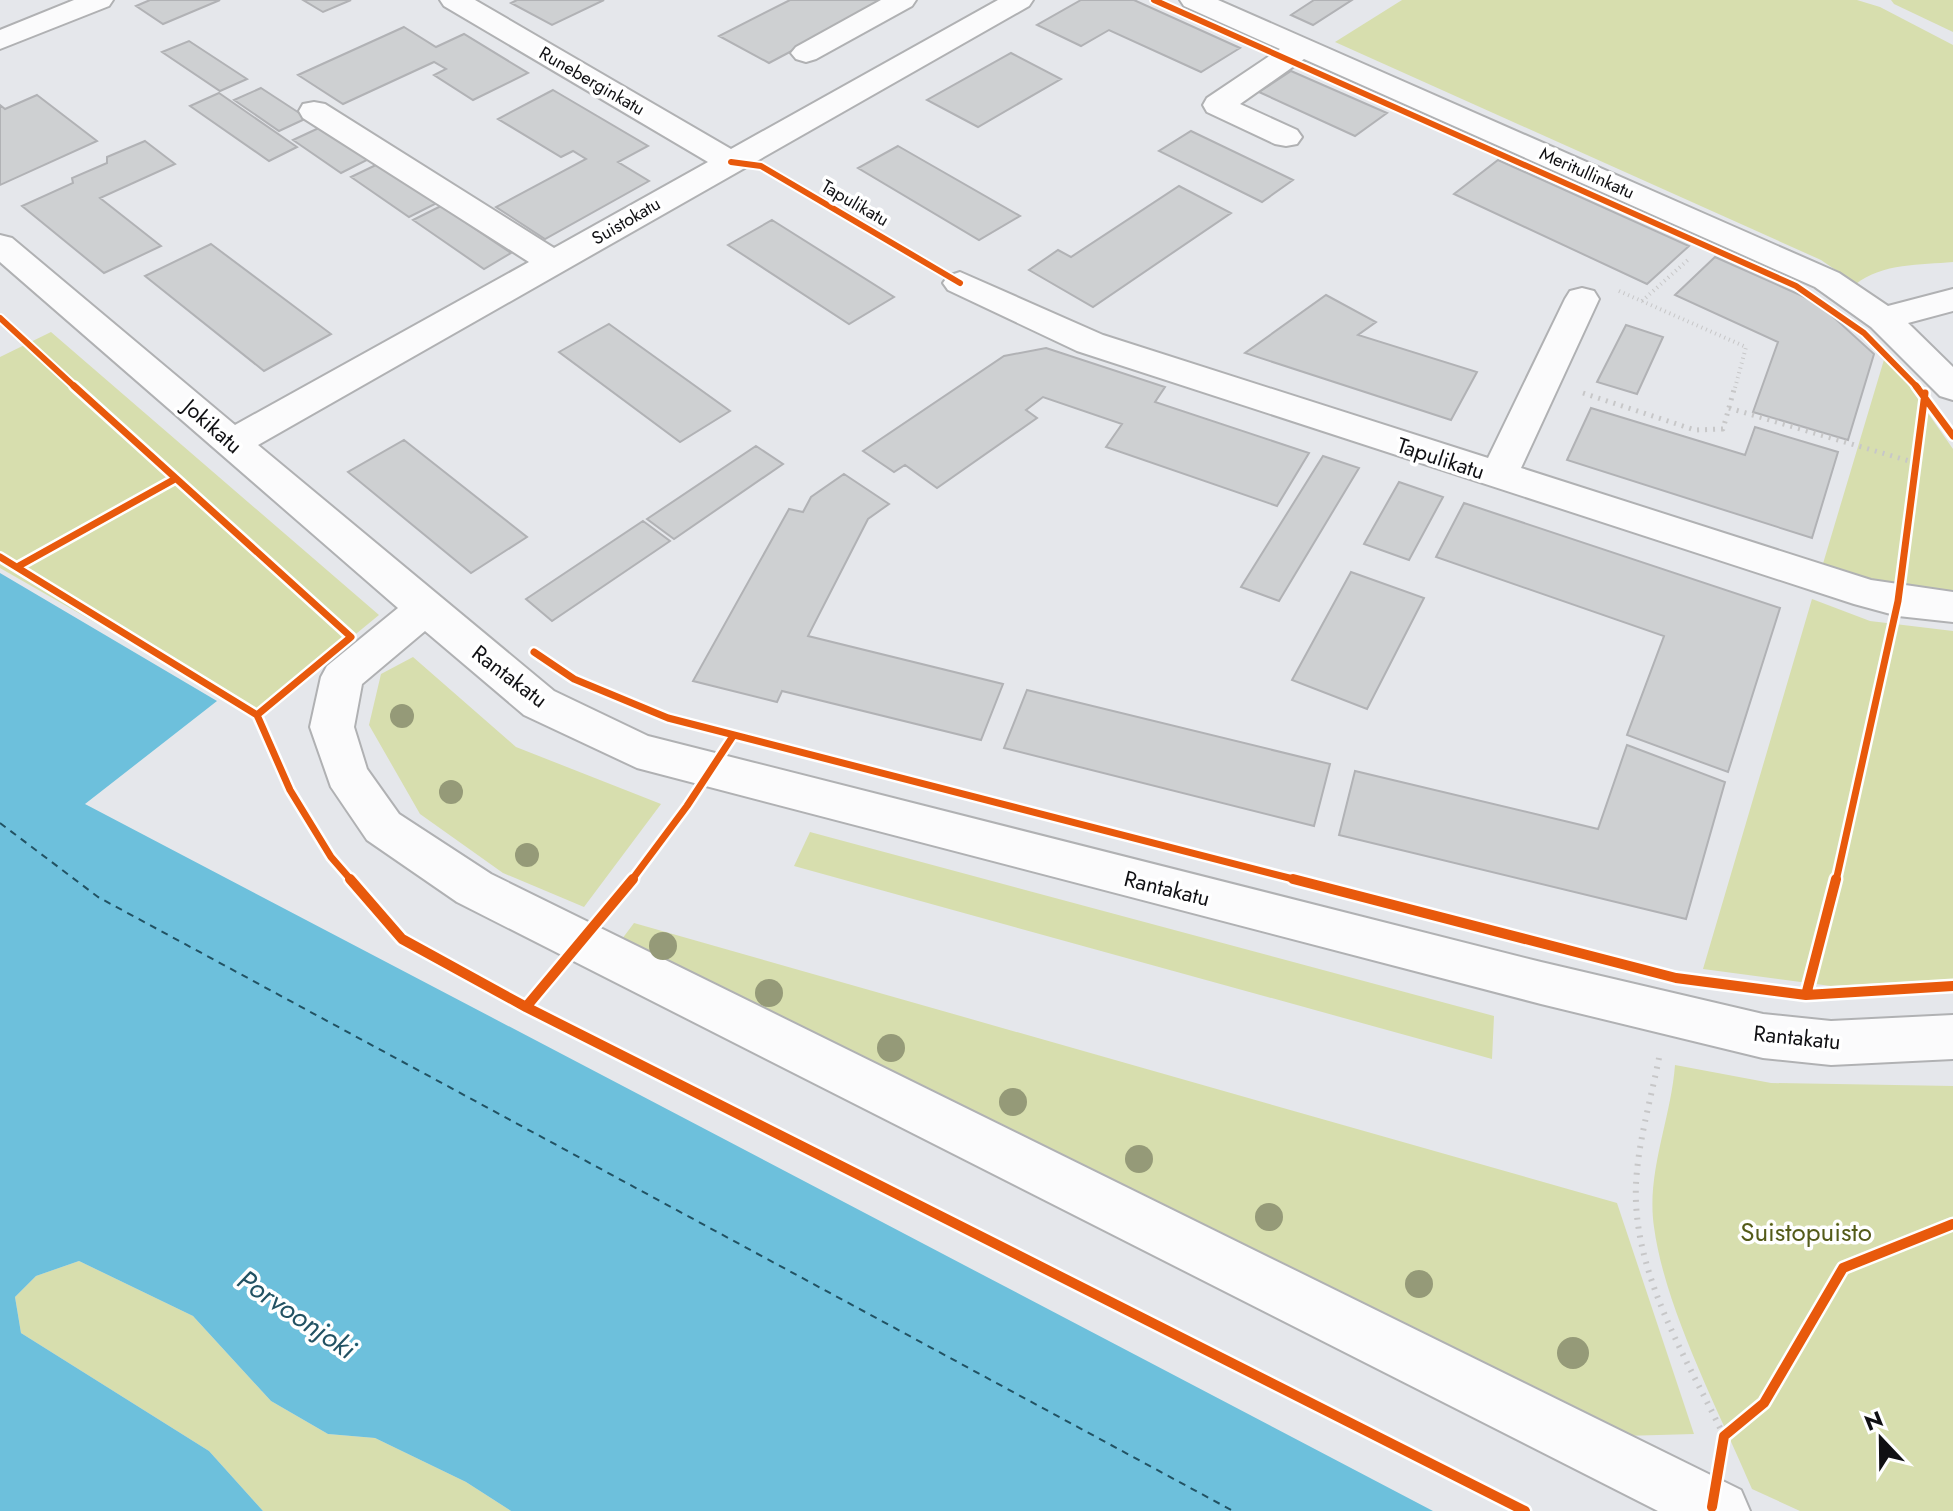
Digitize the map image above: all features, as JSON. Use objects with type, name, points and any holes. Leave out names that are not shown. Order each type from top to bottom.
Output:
[{"type":"street","points":[[0,40],[99,0]]},
{"type":"street","points":[[806,53],[902,0]]},
{"type":"street","name":"Suistokatu","points":[[233,443],[1019,0]]},
{"type":"street","name":"Meritullinkatu","points":[[1194,0],[1827,280],[1883,319],[1953,388]]},
{"type":"street","name":"Runeberginkatu","points":[[476,4],[731,162]]},
{"type":"street","points":[[1286,137],[1218,105],[1302,47]]},
{"type":"street","points":[[314,111],[554,263]]},
{"type":"street","name":"Jokikatu","points":[[0,245],[426,608]]},
{"type":"street","name":"Tapulikatu","points":[[960,283],[1090,343],[1498,477],[1868,594],[1953,607]]},
{"type":"street","points":[[1498,477],[1582,299]]},
{"type":"street","points":[[1883,319],[1953,300]]},
{"type":"street","points":[[426,608],[342,677],[332,727],[347,775],[383,827],[474,888],[1716,1509]]},
{"type":"street","name":"Rantakatu","points":[[426,608],[539,703],[637,751],[1541,983],[1763,1036],[1831,1043],[1953,1037]]},
{"type":"path","points":[[1642,301],[1694,254]]},
{"type":"path","points":[[1544,380],[1695,430],[1723,429],[1746,347],[1617,290],[1582,299]]},
{"type":"path","points":[[1729,408],[1916,463]]},
{"type":"path","points":[[1914,479],[1918,449]]},
{"type":"path","points":[[1668,1013],[1636,1186],[1640,1232],[1659,1296],[1724,1436],[1716,1509]]},
{"type":"path","points":[[1724,1436],[1734,1428]]},
{"type":"green space","points":[[1402,0],[1857,0],[1880,7],[1953,45],[1953,262],[1890,269],[1856,284],[1821,260],[1335,42]]},
{"type":"green space","points":[[1891,0],[1953,0],[1953,32],[1894,4]]},
{"type":"green space","points":[[51,332],[379,615],[257,715],[0,568],[0,357]]},
{"type":"green space","points":[[1886,353],[1953,449],[1953,591],[1885,586],[1822,567]]},
{"type":"green space","points":[[1812,599],[1870,621],[1953,631],[1953,979],[1831,986],[1703,969]]},
{"type":"green space","points":[[413,657],[516,747],[661,804],[584,907],[503,873],[420,814],[369,725],[381,674]]},
{"type":"green space","points":[[810,832],[1494,1016],[1492,1059],[794,866]]},
{"type":"green space","points":[[634,923],[1617,1203],[1694,1434],[1623,1436],[619,943]]},
{"type":"green space","name":"Suistopuisto","points":[[1675,1065],[1771,1083],[1953,1086],[1953,1511],[1800,1511],[1752,1489],[1681,1325],[1669,1292],[1654,1227],[1653,1186]]},
{"type":"green space","points":[[79,1261],[193,1316],[271,1401],[328,1434],[375,1438],[466,1482],[511,1511],[263,1511],[209,1451],[21,1333],[15,1297],[36,1276]]},
{"type":"water","name":"Porvoonjoki","points":[[0,573],[217,701],[85,804],[1433,1511],[511,1511],[466,1482],[375,1438],[328,1434],[271,1401],[193,1316],[79,1261],[36,1276],[15,1297],[21,1333],[209,1451],[263,1511],[0,1511]]},
{"type":"building","points":[[150,0],[220,0],[163,24],[136,6]]},
{"type":"building","points":[[303,0],[351,0],[323,12]]},
{"type":"building","points":[[517,0],[604,0],[552,25],[511,3]]},
{"type":"building","points":[[790,0],[888,0],[769,63],[719,36]]},
{"type":"building","points":[[1081,0],[1134,0],[1240,48],[1201,72],[1109,30],[1081,46],[1037,25]]},
{"type":"building","points":[[1314,0],[1352,0],[1313,25],[1291,15]]},
{"type":"building","points":[[404,27],[436,47],[464,34],[528,73],[473,100],[434,75],[446,69],[434,62],[343,104],[298,75]]},
{"type":"building","points":[[189,41],[247,79],[220,91],[162,52]]},
{"type":"building","points":[[1011,53],[1061,79],[978,127],[927,100]]},
{"type":"building","points":[[1291,71],[1387,113],[1355,136],[1259,92]]},
{"type":"building","points":[[261,88],[307,118],[279,131],[234,100]]},
{"type":"building","points":[[553,90],[648,146],[618,162],[649,181],[545,239],[496,207],[586,159],[573,151],[561,157],[498,119]]},
{"type":"building","points":[[219,93],[297,147],[269,161],[190,106]]},
{"type":"building","points":[[37,95],[97,141],[0,185],[0,105],[5,109]]},
{"type":"building","points":[[321,127],[369,159],[341,173],[293,140]]},
{"type":"building","points":[[1191,131],[1293,180],[1262,202],[1159,151]]},
{"type":"building","points":[[145,141],[175,164],[100,198],[161,246],[104,273],[22,206],[73,183],[72,178],[107,163],[107,157]]},
{"type":"building","points":[[898,146],[1020,216],[979,240],[858,168]]},
{"type":"building","points":[[1498,160],[1689,246],[1647,284],[1454,194]]},
{"type":"building","points":[[378,164],[437,203],[409,217],[351,177]]},
{"type":"building","points":[[1179,186],[1231,213],[1093,307],[1029,270],[1058,250],[1071,257]]},
{"type":"building","points":[[441,206],[511,253],[484,269],[413,220]]},
{"type":"building","points":[[772,220],[894,297],[849,324],[728,245]]},
{"type":"building","points":[[211,244],[331,334],[264,371],[145,276]]},
{"type":"building","points":[[1715,257],[1818,303],[1874,354],[1848,440],[1753,412],[1778,342],[1675,295]]},
{"type":"building","points":[[1326,295],[1376,322],[1358,335],[1477,372],[1451,420],[1245,353]]},
{"type":"building","points":[[609,324],[730,411],[680,442],[559,352]]},
{"type":"building","points":[[1626,325],[1663,337],[1637,394],[1597,382]]},
{"type":"building","points":[[1046,348],[1165,387],[1155,402],[1309,453],[1277,506],[1106,447],[1122,424],[1043,397],[1026,410],[1037,418],[937,488],[905,465],[894,472],[863,451],[1004,356]]},
{"type":"building","points":[[1591,408],[1745,455],[1755,427],[1838,452],[1812,538],[1567,460]]},
{"type":"building","points":[[404,440],[527,537],[471,573],[348,472]]},
{"type":"building","points":[[756,446],[783,464],[674,539],[647,519]]},
{"type":"building","points":[[1323,456],[1359,468],[1279,601],[1241,587]]},
{"type":"building","points":[[844,474],[889,504],[868,519],[808,636],[1003,684],[981,740],[782,691],[777,702],[693,681],[789,509],[803,512],[811,497]]},
{"type":"building","points":[[1399,482],[1443,497],[1409,560],[1364,544]]},
{"type":"building","points":[[1464,503],[1780,608],[1728,772],[1627,735],[1664,636],[1436,557]]},
{"type":"building","points":[[643,521],[670,541],[552,621],[526,599]]},
{"type":"building","points":[[1351,572],[1424,598],[1367,709],[1292,680]]},
{"type":"building","points":[[1027,690],[1330,764],[1314,826],[1004,748]]},
{"type":"building","points":[[1627,745],[1725,782],[1686,919],[1339,835],[1355,771],[1598,829]]},
{"type":"ferry route","points":[[0,823],[98,897],[1233,1511]]},
{"type":"cycle path","points":[[1154,0],[1796,286],[1843,317],[1884,351],[1920,390],[1953,436]]},
{"type":"cycle path","points":[[731,162],[761,166],[960,283]]},
{"type":"cycle path","points":[[0,318],[351,637],[257,715]]},
{"type":"cycle path","points":[[1806,995],[1850,827],[1898,601],[1925,393]]},
{"type":"cycle path","points":[[17,567],[175,479]]},
{"type":"cycle path","points":[[0,557],[257,715],[290,790],[331,857],[402,939],[526,1007],[1525,1511]]},
{"type":"cycle path","points":[[534,652],[574,679],[668,718],[1676,978],[1806,995],[1953,986]]},
{"type":"cycle path","points":[[526,1007],[662,841],[733,736]]},
{"type":"cycle path","points":[[1712,1507],[1724,1436],[1764,1403],[1843,1268],[1953,1224]]}]
